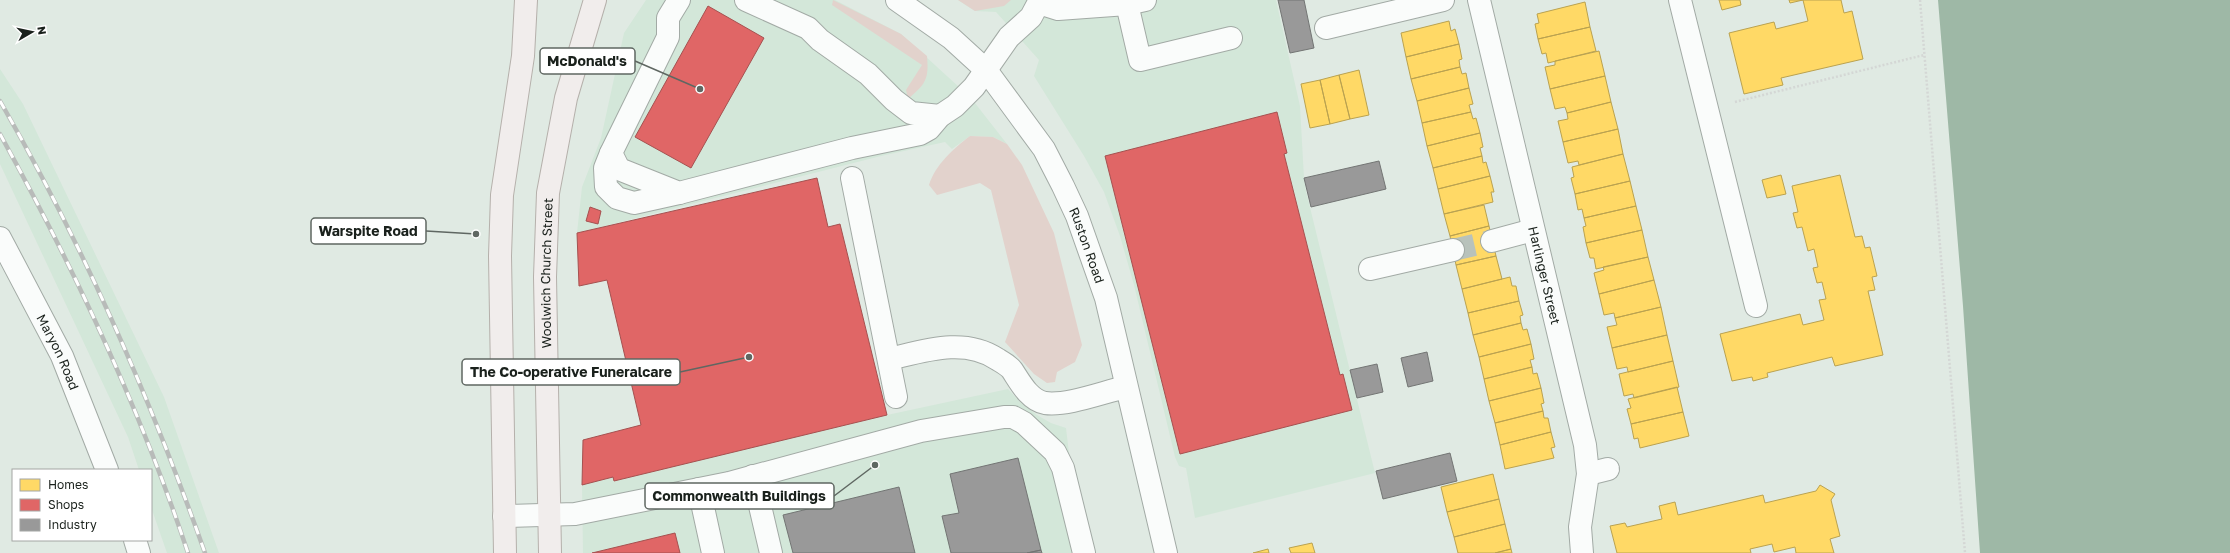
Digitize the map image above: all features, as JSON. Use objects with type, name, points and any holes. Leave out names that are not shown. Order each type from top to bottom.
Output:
[{"type":"main road","points":[[505,553],[500,256],[502,196],[523,56],[526,0]]},
{"type":"main road","name":"Woolwich Church Street","points":[[550,553],[545,277],[548,193],[566,98],[595,0]]},
{"type":"street","points":[[678,0],[668,18],[668,37],[611,153],[619,169],[679,194],[852,148],[920,134],[929,129],[940,116],[962,99],[986,70],[1009,37],[1031,17],[1039,2],[1058,9],[1136,2],[1140,60],[1231,38]]},
{"type":"street","points":[[746,0],[808,28],[820,40],[868,74],[894,100],[911,112],[940,116]]},
{"type":"street","name":"Ruston Road","points":[[897,0],[951,38],[986,70],[1044,149],[1077,216],[1106,298],[1166,553]]},
{"type":"street","points":[[1326,28],[1443,0]]},
{"type":"street","name":"Harlinger Street","points":[[1479,0],[1585,445],[1598,472],[1580,527],[1582,553]]},
{"type":"street","points":[[1680,0],[1756,306]]},
{"type":"street","points":[[852,178],[896,397]]},
{"type":"street","points":[[1492,241],[1534,230]]},
{"type":"street","name":"Maryon Road","points":[[0,238],[62,356],[107,469]]},
{"type":"street","points":[[1370,269],[1453,250]]},
{"type":"street","points":[[889,359],[953,346],[970,348],[989,354],[1010,368],[1024,390],[1044,403],[1058,403],[1126,387]]},
{"type":"street","points":[[504,516],[575,514],[699,489],[921,431],[1004,417],[1013,417],[1036,432],[1055,452],[1063,468],[1084,553]]},
{"type":"street","points":[[753,476],[771,553]]},
{"type":"street","points":[[699,489],[713,553]]},
{"type":"street","points":[[135,541],[139,553]]},
{"type":"path","points":[[1920,0],[1965,553]]},
{"type":"path","points":[[1730,104],[1924,55]]},
{"type":"shaded area","points":[[646,0],[835,0],[901,34],[971,98],[1007,144],[993,137],[970,136],[952,149],[945,142],[881,156],[577,233],[582,187],[601,138],[624,33]]},
{"type":"shaded area","points":[[833,0],[901,34],[927,56],[927,76],[919,89],[908,99],[906,90],[922,65],[832,5]]},
{"type":"shaded area","points":[[958,0],[1276,0],[1300,106],[1306,191],[1375,473],[1195,518],[1186,468],[1179,466],[1175,457],[1134,285],[1120,236],[1104,192],[1084,156],[1034,76],[1039,60],[996,12],[975,11]]},
{"type":"shaded area","points":[[958,0],[1011,0],[1004,6],[975,11]]},
{"type":"shaded area","points":[[1938,0],[2230,0],[2230,553],[1980,553],[1963,306]]},
{"type":"shaded area","points":[[0,69],[23,104],[164,397],[219,553],[167,553],[152,510],[152,469],[139,469],[128,437],[0,164]]},
{"type":"shaded area","points":[[970,136],[993,137],[1007,144],[1022,165],[1054,233],[1082,345],[1075,362],[1057,372],[1055,382],[1047,383],[1034,374],[1005,342],[1019,305],[991,190],[980,183],[937,195],[929,185],[940,164]]},
{"type":"shaded area","points":[[1008,389],[1020,402],[1037,415],[1051,423],[1066,428],[1069,453],[1090,553],[583,553],[582,485],[613,477],[614,480],[887,415]]},
{"type":"building: Homes","points":[[1719,0],[1740,0],[1741,5],[1722,10]]},
{"type":"building: Homes","points":[[1789,0],[1803,0],[1790,3]]},
{"type":"building: Homes","points":[[1803,0],[1841,0],[1844,13],[1852,11],[1863,59],[1781,78],[1783,85],[1744,94],[1729,33],[1774,22],[1776,29],[1808,21]]},
{"type":"building: Homes","points":[[1585,2],[1590,27],[1538,39],[1535,24],[1539,23],[1537,14]]},
{"type":"building: Homes","points":[[1449,21],[1451,31],[1455,29],[1459,44],[1406,57],[1401,33]]},
{"type":"building: Homes","points":[[1590,27],[1596,51],[1548,63],[1546,53],[1542,54],[1538,39]]},
{"type":"building: Homes","points":[[1459,44],[1462,59],[1459,60],[1460,67],[1411,79],[1406,57]]},
{"type":"building: Homes","points":[[1599,51],[1605,76],[1550,89],[1545,67],[1555,65],[1555,61]]},
{"type":"building: Homes","points":[[1460,67],[1462,74],[1466,73],[1469,88],[1417,101],[1411,79]]},
{"type":"building: Homes","points":[[1359,70],[1369,115],[1350,119],[1339,75]]},
{"type":"building: Homes","points":[[1339,75],[1350,119],[1330,124],[1320,80]]},
{"type":"building: Homes","points":[[1605,76],[1611,102],[1567,113],[1565,107],[1555,109],[1550,89]]},
{"type":"building: Homes","points":[[1320,80],[1330,124],[1310,128],[1301,84]]},
{"type":"building: Homes","points":[[1469,88],[1473,104],[1469,105],[1471,112],[1422,123],[1417,101]]},
{"type":"building: Homes","points":[[1611,102],[1618,129],[1563,142],[1558,121],[1568,119],[1567,113]]},
{"type":"building: Homes","points":[[1471,112],[1473,119],[1476,118],[1480,133],[1427,146],[1422,123]]},
{"type":"building: Homes","points":[[1618,129],[1623,154],[1579,165],[1578,161],[1568,163],[1563,142]]},
{"type":"building: Homes","points":[[1480,133],[1483,147],[1480,148],[1482,156],[1433,168],[1427,146]]},
{"type":"building: Homes","points":[[1623,154],[1630,181],[1575,194],[1571,178],[1574,177],[1572,167]]},
{"type":"building: Homes","points":[[1482,156],[1483,163],[1486,162],[1490,176],[1438,189],[1433,168]]},
{"type":"building: Homes","points":[[1781,175],[1786,194],[1767,198],[1762,180]]},
{"type":"building: Homes","points":[[1840,175],[1855,237],[1862,236],[1865,248],[1870,247],[1877,276],[1872,277],[1875,290],[1868,291],[1883,355],[1835,366],[1832,357],[1767,373],[1768,377],[1753,381],[1752,377],[1732,381],[1720,334],[1800,314],[1803,325],[1824,320],[1819,300],[1826,299],[1822,282],[1817,283],[1813,268],[1818,267],[1814,249],[1808,251],[1802,227],[1797,228],[1793,213],[1798,212],[1792,186]]},
{"type":"building: Homes","points":[[1490,176],[1494,192],[1491,192],[1493,202],[1444,214],[1438,189]]},
{"type":"building: Homes","points":[[1630,181],[1636,206],[1584,218],[1582,209],[1578,210],[1575,194]]},
{"type":"building: Homes","points":[[1484,205],[1489,226],[1450,236],[1444,214]]},
{"type":"building: Homes","points":[[1636,206],[1642,230],[1586,243],[1583,227],[1586,226],[1584,218]]},
{"type":"building: Homes","points":[[1489,226],[1496,256],[1456,265],[1450,236]]},
{"type":"building: Homes","points":[[1642,230],[1648,257],[1596,269],[1594,258],[1590,258],[1586,243]]},
{"type":"building: Homes","points":[[1496,256],[1502,279],[1462,289],[1456,265]]},
{"type":"building: Homes","points":[[1648,257],[1654,280],[1599,294],[1594,273],[1604,270],[1603,267]]},
{"type":"building: Homes","points":[[1510,277],[1512,286],[1516,286],[1519,301],[1468,313],[1462,289]]},
{"type":"building: Homes","points":[[1654,280],[1661,307],[1615,318],[1614,313],[1604,315],[1599,294]]},
{"type":"building: Homes","points":[[1519,301],[1523,315],[1520,316],[1521,323],[1473,335],[1468,313]]},
{"type":"building: Homes","points":[[1661,307],[1667,335],[1612,348],[1607,327],[1617,325],[1615,318]]},
{"type":"building: Homes","points":[[1521,323],[1523,330],[1527,329],[1531,344],[1479,357],[1473,335]]},
{"type":"building: Homes","points":[[1667,335],[1673,361],[1628,372],[1627,367],[1617,369],[1612,348]]},
{"type":"building: Homes","points":[[1531,344],[1534,359],[1530,360],[1532,367],[1484,379],[1479,357]]},
{"type":"building: Homes","points":[[1673,361],[1679,387],[1634,398],[1633,394],[1624,396],[1619,374]]},
{"type":"building: Homes","points":[[1532,367],[1533,374],[1537,373],[1541,388],[1489,401],[1484,379]]},
{"type":"building: Homes","points":[[1677,387],[1683,412],[1631,424],[1627,409],[1631,408],[1628,399]]},
{"type":"building: Homes","points":[[1541,388],[1544,403],[1541,404],[1543,411],[1495,423],[1489,401]]},
{"type":"building: Homes","points":[[1543,411],[1544,418],[1548,418],[1551,432],[1500,445],[1495,423]]},
{"type":"building: Homes","points":[[1683,412],[1689,436],[1640,448],[1638,438],[1634,439],[1631,424]]},
{"type":"building: Homes","points":[[1551,432],[1555,447],[1551,448],[1554,458],[1505,469],[1500,445]]},
{"type":"building: Homes","points":[[1493,474],[1499,499],[1447,512],[1441,487]]},
{"type":"building: Homes","points":[[1820,485],[1835,494],[1831,500],[1840,536],[1830,539],[1834,553],[1796,553],[1795,547],[1774,552],[1772,544],[1750,549],[1751,553],[1617,553],[1610,526],[1625,523],[1627,527],[1662,519],[1659,506],[1675,502],[1678,515],[1763,495],[1765,503],[1816,491]]},
{"type":"building: Homes","points":[[1499,499],[1505,524],[1454,537],[1447,512]]},
{"type":"building: Homes","points":[[1505,524],[1511,549],[1495,553],[1458,553],[1454,537]]},
{"type":"building: Homes","points":[[1312,543],[1315,553],[1291,553],[1289,548]]},
{"type":"building: Homes","points":[[1268,549],[1269,553],[1253,553]]},
{"type":"building: Homes","points":[[1511,549],[1512,553],[1495,553]]},
{"type":"building: Shops","points":[[708,6],[764,38],[691,168],[635,137]]},
{"type":"building: Shops","points":[[1277,112],[1287,153],[1284,154],[1340,375],[1343,374],[1352,410],[1180,454],[1105,156]]},
{"type":"building: Shops","points":[[817,178],[828,227],[840,224],[887,415],[614,481],[613,477],[582,485],[583,440],[641,425],[607,280],[579,286],[577,233]]},
{"type":"building: Shops","points":[[590,207],[601,211],[598,224],[586,221]]},
{"type":"building: Shops","points":[[675,533],[680,553],[592,553]]},
{"type":"building: Industry","points":[[1278,0],[1304,0],[1314,48],[1290,53]]},
{"type":"building: Industry","points":[[1379,161],[1386,189],[1311,207],[1304,178]]},
{"type":"building: Industry","points":[[1427,352],[1433,381],[1408,387],[1401,358]]},
{"type":"building: Industry","points":[[1377,364],[1383,392],[1357,398],[1350,370]]},
{"type":"building: Industry","points":[[1450,453],[1457,481],[1383,499],[1376,471]]},
{"type":"building: Industry","points":[[1018,458],[1041,550],[1027,553],[951,553],[942,516],[959,513],[950,474]]},
{"type":"building: Industry","points":[[899,487],[915,553],[793,553],[783,515]]},
{"type":"building: Industry","points":[[1041,550],[1042,553],[1027,553]]},
{"type":"tunnel","points":[[1453,250],[1492,241]]},
{"type":"railway","points":[[0,101],[59,210],[113,322],[138,379],[184,495],[205,553]]},
{"type":"railway","points":[[0,134],[54,236],[104,339],[149,445],[188,553]]},
{"type":"place","name":"McDonald's","points":[[700,89]]},
{"type":"place","name":"Warspite Road","points":[[476,234]]},
{"type":"place","name":"The Co-operative Funeralcare","points":[[749,357]]},
{"type":"place","name":"Commonwealth Buildings","points":[[875,465]]}]
